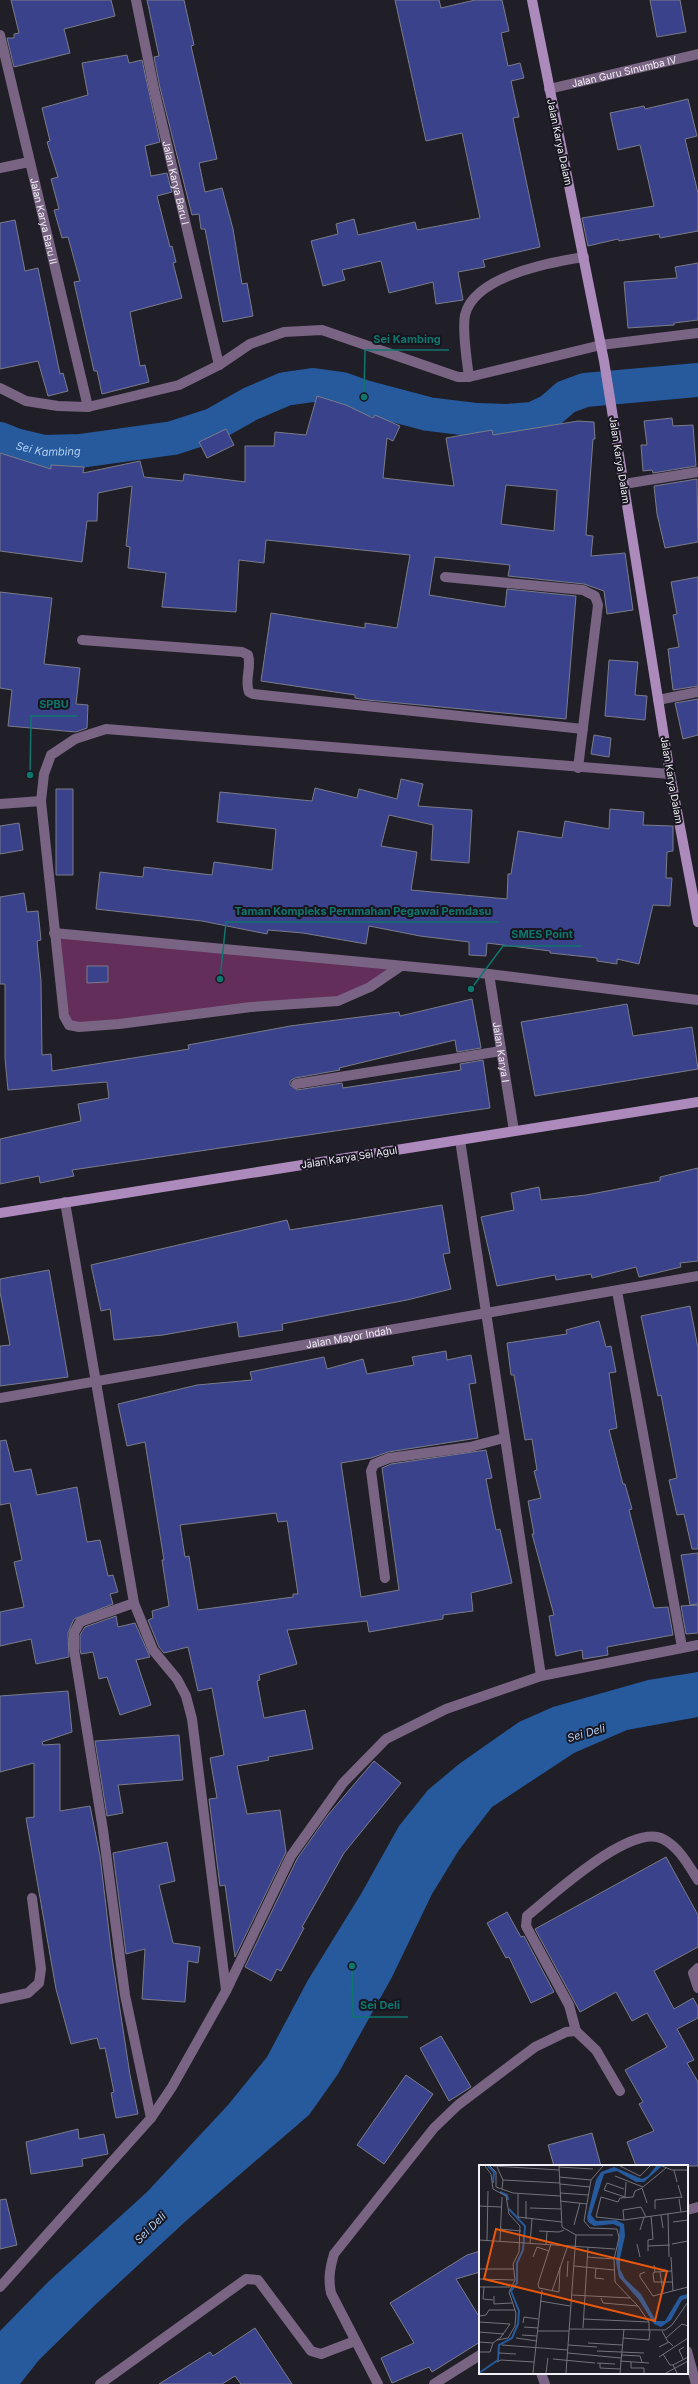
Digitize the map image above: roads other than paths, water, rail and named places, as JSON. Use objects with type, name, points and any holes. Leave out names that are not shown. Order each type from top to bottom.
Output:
[{"type":"street","name":"Jalan Karya Baru I","points":[[136,0],[154,89],[219,365]]},
{"type":"street","name":"Jalan Karya Dalam","points":[[532,0],[601,344],[616,429],[670,774],[698,922]]},
{"type":"street","name":"Jalan Karya Baru II","points":[[0,35],[88,407]]},
{"type":"street","name":"Jalan Guru Sinumba IV","points":[[549,89],[698,54]]},
{"type":"street","points":[[0,168],[29,162]]},
{"type":"street","points":[[469,377],[465,315],[482,290],[518,271],[584,257]]},
{"type":"street","points":[[0,388],[26,401],[58,406],[88,407],[179,385],[219,365],[250,344],[284,332],[322,330],[458,377],[469,377],[601,344],[698,333]]},
{"type":"street","points":[[624,484],[698,472]]},
{"type":"street","points":[[445,577],[583,590],[595,596],[598,605],[578,768]]},
{"type":"street","points":[[82,640],[242,652],[248,655],[250,662],[247,687],[249,692],[253,694],[583,729]]},
{"type":"street","points":[[658,700],[698,692]]},
{"type":"street","points":[[401,966],[370,987],[338,1001],[250,1007],[79,1027],[69,1025],[64,1016],[41,801],[44,774],[51,755],[75,739],[106,729],[578,768],[670,774]]},
{"type":"street","points":[[0,804],[41,801]]},
{"type":"street","points":[[54,933],[489,974],[698,1000]]},
{"type":"street","name":"Jalan Karya I","points":[[489,974],[514,1131]]},
{"type":"street","points":[[296,1084],[501,1051]]},
{"type":"street","name":"Jalan Karya Sei Agul","points":[[0,1213],[698,1102]]},
{"type":"street","points":[[460,1140],[541,1676]]},
{"type":"street","points":[[65,1202],[94,1380],[134,1603],[153,1650],[177,1678],[186,1696],[192,1720],[226,1991]]},
{"type":"street","name":"Jalan Mayor Indah","points":[[0,1398],[94,1380],[698,1276]]},
{"type":"street","points":[[617,1291],[682,1647]]},
{"type":"street","points":[[385,1578],[371,1471],[374,1464],[389,1458],[470,1447],[504,1438]]},
{"type":"street","points":[[134,1603],[80,1622],[74,1633],[74,1650],[103,1830],[125,1995],[151,2118]]},
{"type":"street","points":[[0,2287],[151,2118],[172,2087],[226,1991],[291,1856],[342,1783],[386,1739],[446,1709],[541,1676],[698,1645]]},
{"type":"street","points":[[620,2091],[596,2050],[576,2032],[569,2005],[526,1926],[527,1916],[598,1859],[629,1842],[647,1836],[663,1838],[680,1852],[698,1880]]},
{"type":"street","points":[[0,1999],[28,1993],[39,1983],[41,1969],[32,1898]]},
{"type":"street","points":[[698,1968],[693,1973],[698,1988]]},
{"type":"street","points":[[378,2384],[331,2293],[328,2278],[334,2254],[434,2128],[458,2105],[535,2047],[566,2032],[576,2032]]},
{"type":"street","points":[[688,2210],[698,2207]]},
{"type":"street","points":[[100,2384],[246,2279],[258,2280],[311,2351],[321,2354],[355,2341]]},
{"type":"street","points":[[688,2355],[696,2384]]},
{"type":"street","points":[[434,2384],[479,2356]]},
{"type":"street","points":[[541,2374],[545,2384]]},
{"type":"water","points":[[698,1672],[698,1717],[627,1730],[574,1753],[492,1807],[459,1850],[432,1894],[392,1977],[338,2074],[309,2115],[187,2220],[95,2305],[39,2360],[20,2384],[0,2384],[0,2331],[48,2282],[147,2192],[228,2105],[267,2057],[308,1980],[361,1894],[399,1826],[428,1790],[459,1764],[519,1722],[553,1707],[648,1680]]},
{"type":"waterway","name":"Sei Kambing","points":[[0,439],[15,445],[44,452],[80,451],[173,438],[213,425],[250,404],[285,389],[313,385],[342,389],[364,397],[428,414],[477,420],[507,421],[533,419],[550,411],[566,397],[585,390],[698,380]]},
{"type":"place","name":"Sei Kambing","points":[[364,397]]},
{"type":"place","name":"SPBU","points":[[30,775]]},
{"type":"place","name":"Taman Kompleks Perumahan Pegawai Pemdasu","points":[[220,979]]},
{"type":"place","name":"SMES Point","points":[[471,989]]},
{"type":"place","name":"Sei Deli","points":[[352,1966]]}]
